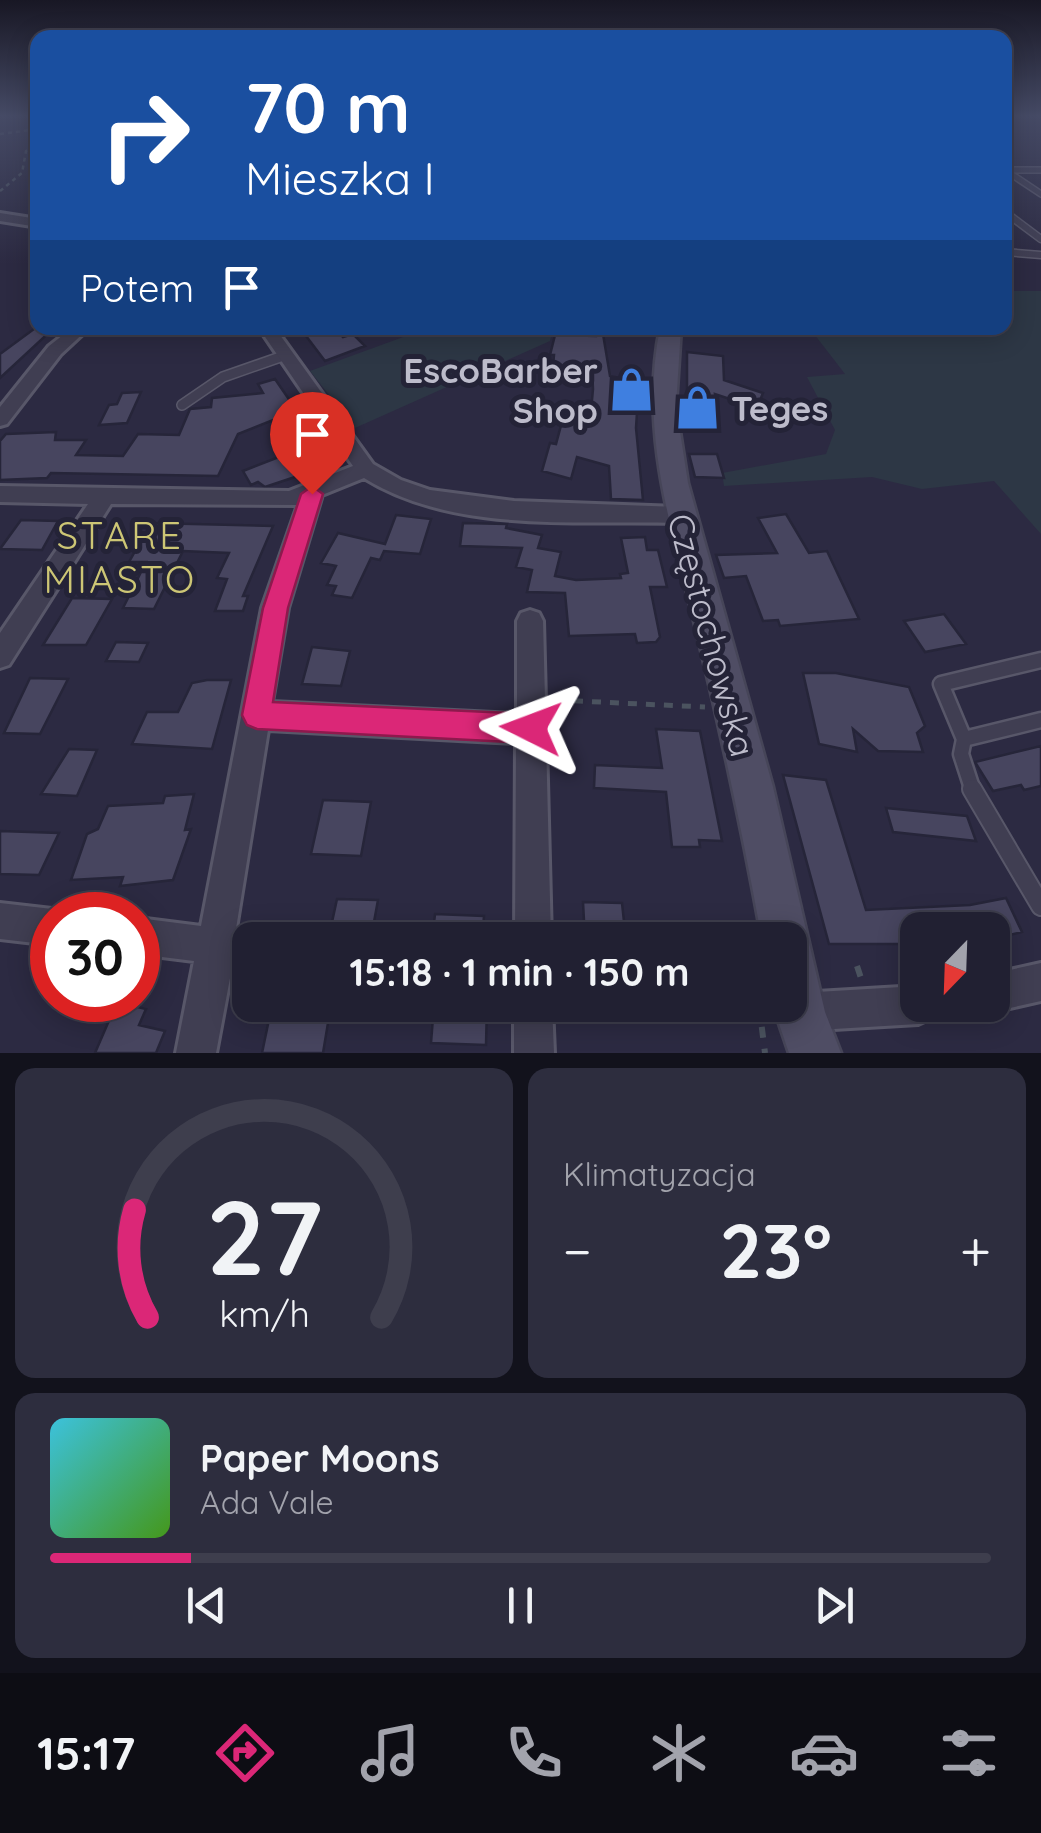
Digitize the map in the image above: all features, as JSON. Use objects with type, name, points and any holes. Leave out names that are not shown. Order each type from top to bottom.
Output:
[{"type":"main road","name":"Częstochowska","points":[[670,335],[666,409],[678,515],[721,658],[782,922]]},
{"type":"street","points":[[0,217],[30,222]]},
{"type":"street","points":[[0,420],[55,350],[73,335]]},
{"type":"street","points":[[272,335],[366,469],[385,485],[441,502],[678,515]]},
{"type":"street","points":[[0,494],[292,500],[366,469]]},
{"type":"street","points":[[196,1053],[280,590],[312,494]]},
{"type":"street","points":[[0,656],[105,496]]},
{"type":"street","points":[[530,621],[533,922]]},
{"type":"street","points":[[257,715],[531,714]]},
{"type":"street","points":[[0,920],[30,923]]},
{"type":"street","points":[[160,939],[218,946]]},
{"type":"street","points":[[1010,989],[1041,982]]},
{"type":"street","points":[[794,1031],[900,1009]]},
{"type":"street","points":[[533,1022],[534,1053]]},
{"type":"lane","points":[[1012,170],[1041,170]]},
{"type":"lane","points":[[1012,175],[1041,194]]},
{"type":"lane","points":[[1021,181],[1041,180]]},
{"type":"lane","points":[[1012,217],[1041,238]]},
{"type":"lane","points":[[1012,253],[1041,255]]},
{"type":"lane","points":[[182,406],[223,377],[286,355]]},
{"type":"lane","points":[[1041,660],[941,684],[964,739],[959,754],[966,780],[1041,906]]},
{"type":"lane","points":[[964,739],[1041,720]]},
{"type":"path","points":[[0,191],[22,173],[23,166]]},
{"type":"path","points":[[531,714],[705,707]]},
{"type":"path","points":[[765,1053],[794,1031]]},
{"type":"shaded area","points":[[1012,291],[1041,291],[1041,534],[994,481],[922,489],[872,477],[724,486],[722,473],[826,454],[835,430],[807,377],[845,374],[815,335],[1012,335]]},
{"type":"shaded area","points":[[409,335],[551,335],[550,341],[355,428],[310,371]]},
{"type":"building","points":[[30,332],[30,335],[46,335],[0,378],[0,354]]},
{"type":"building","points":[[305,335],[354,335],[365,346],[325,361]]},
{"type":"building","points":[[555,335],[603,335],[610,376],[639,382],[636,428],[643,500],[611,499],[609,466],[577,457],[571,479],[542,471],[550,443],[556,444],[563,418],[590,422],[592,368],[553,366],[554,355],[550,355]]},
{"type":"building","points":[[687,352],[723,356],[724,380],[763,393],[757,408],[715,394],[718,415],[687,412]]},
{"type":"building","points":[[275,379],[312,433],[287,443],[273,420],[238,434],[218,476],[51,473],[47,478],[0,480],[0,441],[6,434],[56,432],[55,440],[86,440],[76,455],[123,456],[138,434],[179,435],[190,409],[211,407],[212,398],[263,393],[258,384]]},
{"type":"building","points":[[141,392],[127,423],[99,425],[109,405],[117,404],[122,393]]},
{"type":"building","points":[[302,448],[313,465],[304,468],[307,473],[265,487],[258,482],[251,485],[243,471]]},
{"type":"building","points":[[689,454],[717,454],[724,478],[695,477]]},
{"type":"building","points":[[786,514],[809,553],[827,551],[859,619],[780,626],[778,620],[763,621],[746,576],[724,578],[716,555],[777,553],[758,518]]},
{"type":"building","points":[[396,515],[431,519],[420,554],[384,551],[380,560],[371,558],[352,598],[332,595],[336,586],[327,585],[336,566],[321,563],[338,533],[385,544]]},
{"type":"building","points":[[21,520],[58,521],[42,550],[0,549]]},
{"type":"building","points":[[151,523],[273,526],[243,596],[248,596],[243,611],[215,611],[227,579],[217,578],[229,553],[183,551],[154,609],[123,608],[146,562],[129,562]]},
{"type":"building","points":[[463,523],[507,524],[506,528],[542,535],[538,548],[561,552],[555,576],[576,580],[621,578],[620,574],[628,573],[621,538],[645,537],[647,550],[658,550],[667,587],[650,587],[660,637],[656,642],[637,643],[635,634],[569,636],[565,593],[527,592],[532,570],[516,567],[522,548],[460,546]]},
{"type":"building","points":[[72,598],[112,599],[86,645],[43,645]]},
{"type":"building","points":[[944,614],[966,644],[925,652],[904,621]]},
{"type":"building","points":[[116,642],[148,643],[139,662],[106,661]]},
{"type":"building","points":[[312,647],[350,651],[341,686],[302,684]]},
{"type":"building","points":[[803,673],[836,673],[909,687],[925,726],[917,733],[923,752],[878,751],[853,729],[857,752],[819,744]]},
{"type":"building","points":[[30,678],[68,679],[40,734],[4,733]]},
{"type":"building","points":[[231,680],[212,749],[132,744],[147,712],[178,712],[192,683]]},
{"type":"building","points":[[656,729],[700,731],[722,841],[699,840],[700,847],[672,847],[666,792],[594,788],[595,765],[662,768]]},
{"type":"building","points":[[1041,746],[1041,786],[1024,790],[1021,785],[993,791],[975,762]]},
{"type":"building","points":[[69,749],[97,750],[77,796],[41,794]]},
{"type":"building","points":[[783,775],[826,780],[866,910],[970,905],[1006,898],[1022,932],[1010,935],[1010,912],[900,912],[900,944],[829,944]]},
{"type":"building","points":[[194,794],[185,830],[191,829],[173,880],[120,886],[123,877],[71,880],[87,834],[98,829],[108,806],[163,803],[165,796]]},
{"type":"building","points":[[323,800],[371,802],[361,856],[311,854]]},
{"type":"building","points":[[886,808],[967,816],[976,841],[893,832]]},
{"type":"building","points":[[0,831],[59,833],[39,875],[0,874]]},
{"type":"building","points":[[337,899],[378,900],[374,922],[332,922]]},
{"type":"building","points":[[583,902],[622,903],[624,922],[584,922]]},
{"type":"building","points":[[435,914],[484,916],[484,922],[434,922]]},
{"type":"building","points":[[108,1022],[140,1022],[139,1025],[165,1031],[156,1053],[95,1053]]},
{"type":"building","points":[[268,1022],[328,1022],[323,1053],[262,1053]]},
{"type":"building","points":[[433,1022],[487,1022],[486,1045],[431,1043]]},
{"type":"place","name":"EscoBarber Shop","points":[[631,390]]},
{"type":"place","name":"Teges","points":[[698,408]]},
{"type":"district","name":"STARE MIASTO","points":[[120,557]]},
{"type":"route","points":[[312,494],[284,573],[257,715],[531,728]]}]
